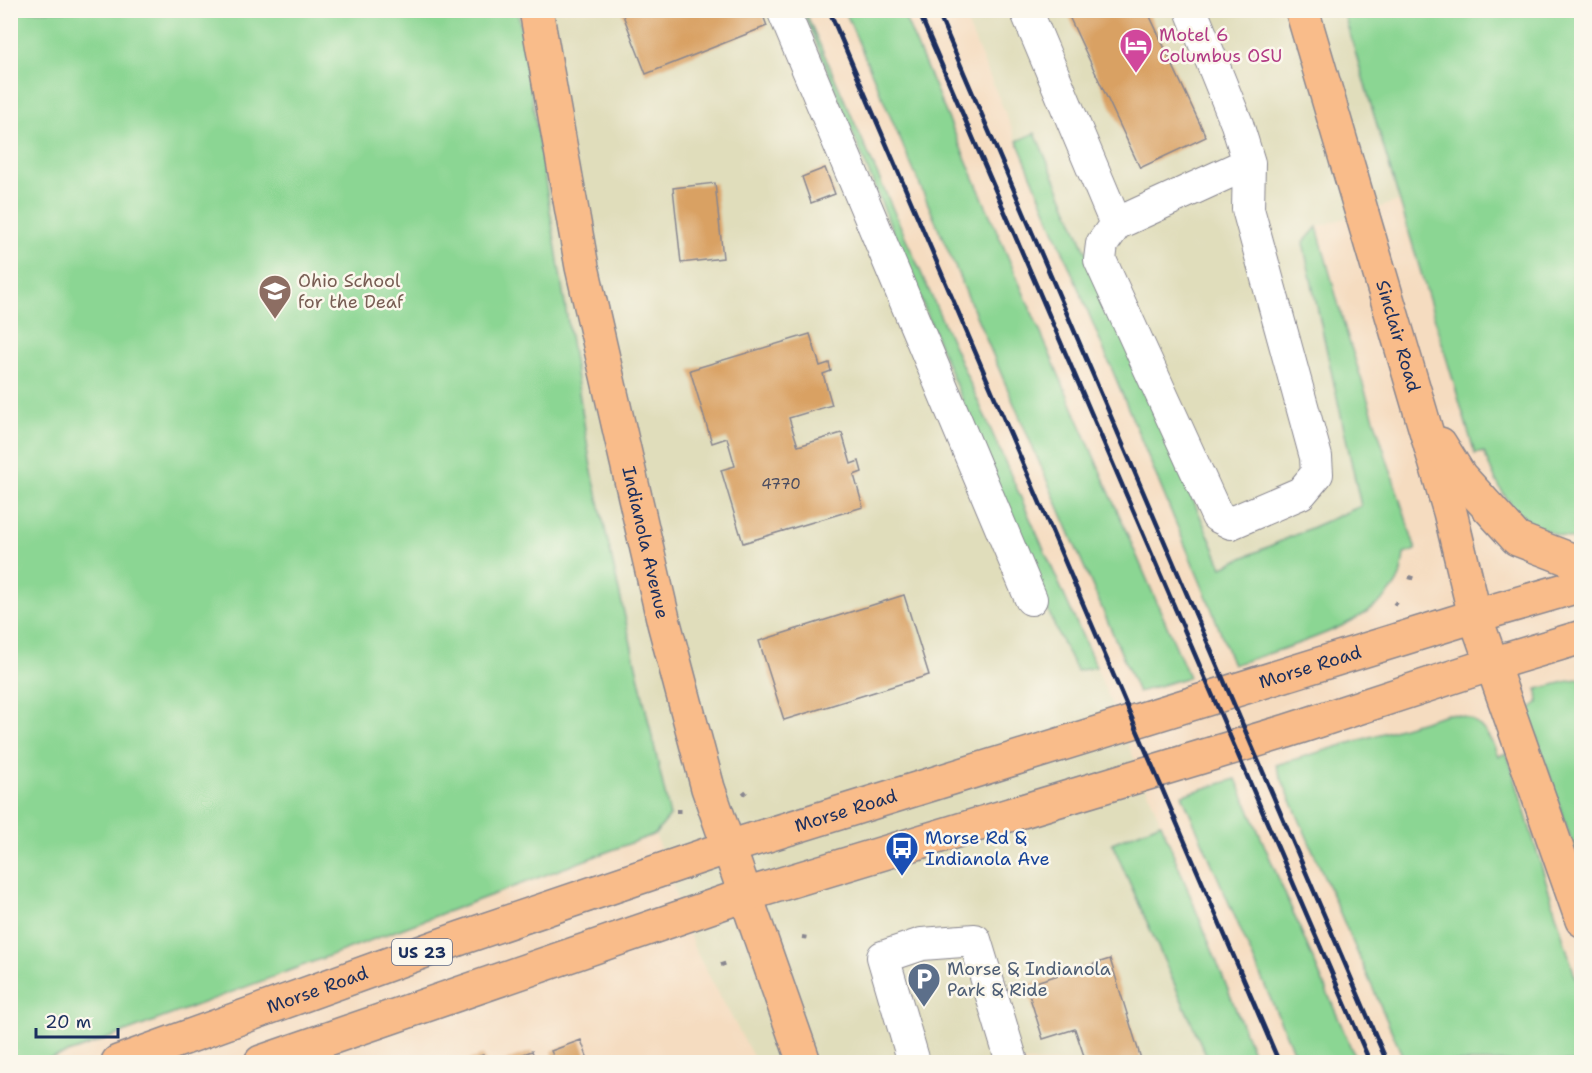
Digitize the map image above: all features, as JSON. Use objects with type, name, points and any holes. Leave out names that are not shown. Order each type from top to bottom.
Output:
[{"type":"main road","name":"Indianola Avenue","points":[[536,10],[582,267],[664,623],[708,788],[804,1062]]},
{"type":"main road","name":"Sinclair Road","points":[[1302,10],[1450,512],[1475,616],[1581,920]]},
{"type":"main road","points":[[1420,411],[1460,476],[1517,539],[1581,564]]},
{"type":"main road","name":"Morse Road","points":[[117,1062],[461,938],[729,847],[1581,585]]},
{"type":"main road","points":[[261,1062],[746,895],[1287,732],[1581,637]]},
{"type":"street","points":[[783,10],[1031,598]]},
{"type":"street","points":[[1026,10],[1116,224]]},
{"type":"street","points":[[1191,10],[1237,124],[1249,163],[1248,209],[1316,457],[1317,474],[1301,493],[1231,523],[1217,516],[1100,260],[1102,244],[1116,224],[1249,163]]},
{"type":"street","points":[[914,1062],[883,957],[922,944],[975,940],[1012,1062]]},
{"type":"path","points":[[1409,577],[1415,579]]},
{"type":"path","points":[[1394,602],[1398,606]]},
{"type":"path","points":[[743,794],[748,790]]},
{"type":"path","points":[[676,811],[683,811]]},
{"type":"path","points":[[802,937],[808,938]]},
{"type":"path","points":[[721,965],[727,963]]},
{"type":"shaded area","points":[[518,11],[803,11],[1057,632],[1077,671],[1096,667],[1161,823],[1113,843],[1209,1062],[756,1062],[694,948],[655,834],[670,816],[591,467]]},
{"type":"shaded area","points":[[962,11],[1343,11],[1399,201],[1317,227],[1303,243],[1361,506],[1222,567],[1035,134],[1017,141]]},
{"type":"green space","name":"Ohio School for the Deaf","points":[[10,11],[518,11],[591,467],[670,816],[655,834],[77,1050],[38,1062],[10,1062]]},
{"type":"green space","points":[[803,11],[805,11],[1096,667],[1077,671],[1057,632]]},
{"type":"green space","points":[[845,11],[902,11],[1189,677],[1138,692]]},
{"type":"green space","points":[[1343,11],[1581,11],[1581,541],[1544,530],[1530,522],[1508,501],[1491,471],[1484,452],[1475,454]]},
{"type":"green space","points":[[1035,133],[1222,567],[1361,506],[1303,243],[1317,227],[1345,328],[1416,550],[1404,554],[1400,576],[1389,593],[1372,608],[1326,633],[1233,665],[1017,141]]},
{"type":"green space","points":[[1581,678],[1581,871],[1528,710],[1538,703],[1537,689]]},
{"type":"green space","points":[[1447,714],[1466,717],[1473,721],[1490,739],[1498,756],[1507,753],[1581,992],[1581,1062],[1405,1062],[1276,765]]},
{"type":"green space","points":[[1236,779],[1357,1062],[1298,1062],[1182,795]]},
{"type":"green space","points":[[1161,823],[1257,1062],[1209,1062],[1112,843]]},
{"type":"building","points":[[621,10],[761,10],[767,26],[646,74]]},
{"type":"building","name":"Motel 6 Columbus OSU","points":[[1066,10],[1147,10],[1206,137],[1140,168]]},
{"type":"building","points":[[825,168],[835,194],[811,203],[802,177]]},
{"type":"building","points":[[715,183],[723,258],[681,263],[673,188]]},
{"type":"building","points":[[810,334],[820,366],[829,363],[831,371],[823,374],[832,405],[789,418],[798,446],[842,433],[851,464],[859,461],[862,472],[854,475],[863,507],[743,543],[721,470],[735,466],[727,438],[712,443],[690,370]]},
{"type":"building","points":[[904,595],[929,675],[784,720],[759,641]]},
{"type":"building","points":[[1110,959],[1142,1062],[1086,1062],[1075,1029],[1043,1039],[1026,985]]},
{"type":"building","points":[[581,1040],[589,1062],[556,1062],[551,1051]]},
{"type":"building","points":[[532,1051],[536,1062],[501,1062]]},
{"type":"building","points":[[483,1055],[486,1062],[463,1062]]},
{"type":"railway","points":[[829,10],[1279,1062]]},
{"type":"railway","points":[[918,10],[1370,1062]]},
{"type":"railway","points":[[937,10],[1387,1062]]},
{"type":"place","name":"Motel 6 Columbus OSU","points":[[1136,74]]},
{"type":"place","name":"Ohio School for the Deaf","points":[[275,320]]},
{"type":"place","name":"Morse Rd & Indianola Ave","points":[[902,877]]},
{"type":"place","name":"Morse & Indianola Park & Ride","points":[[924,1008]]}]
